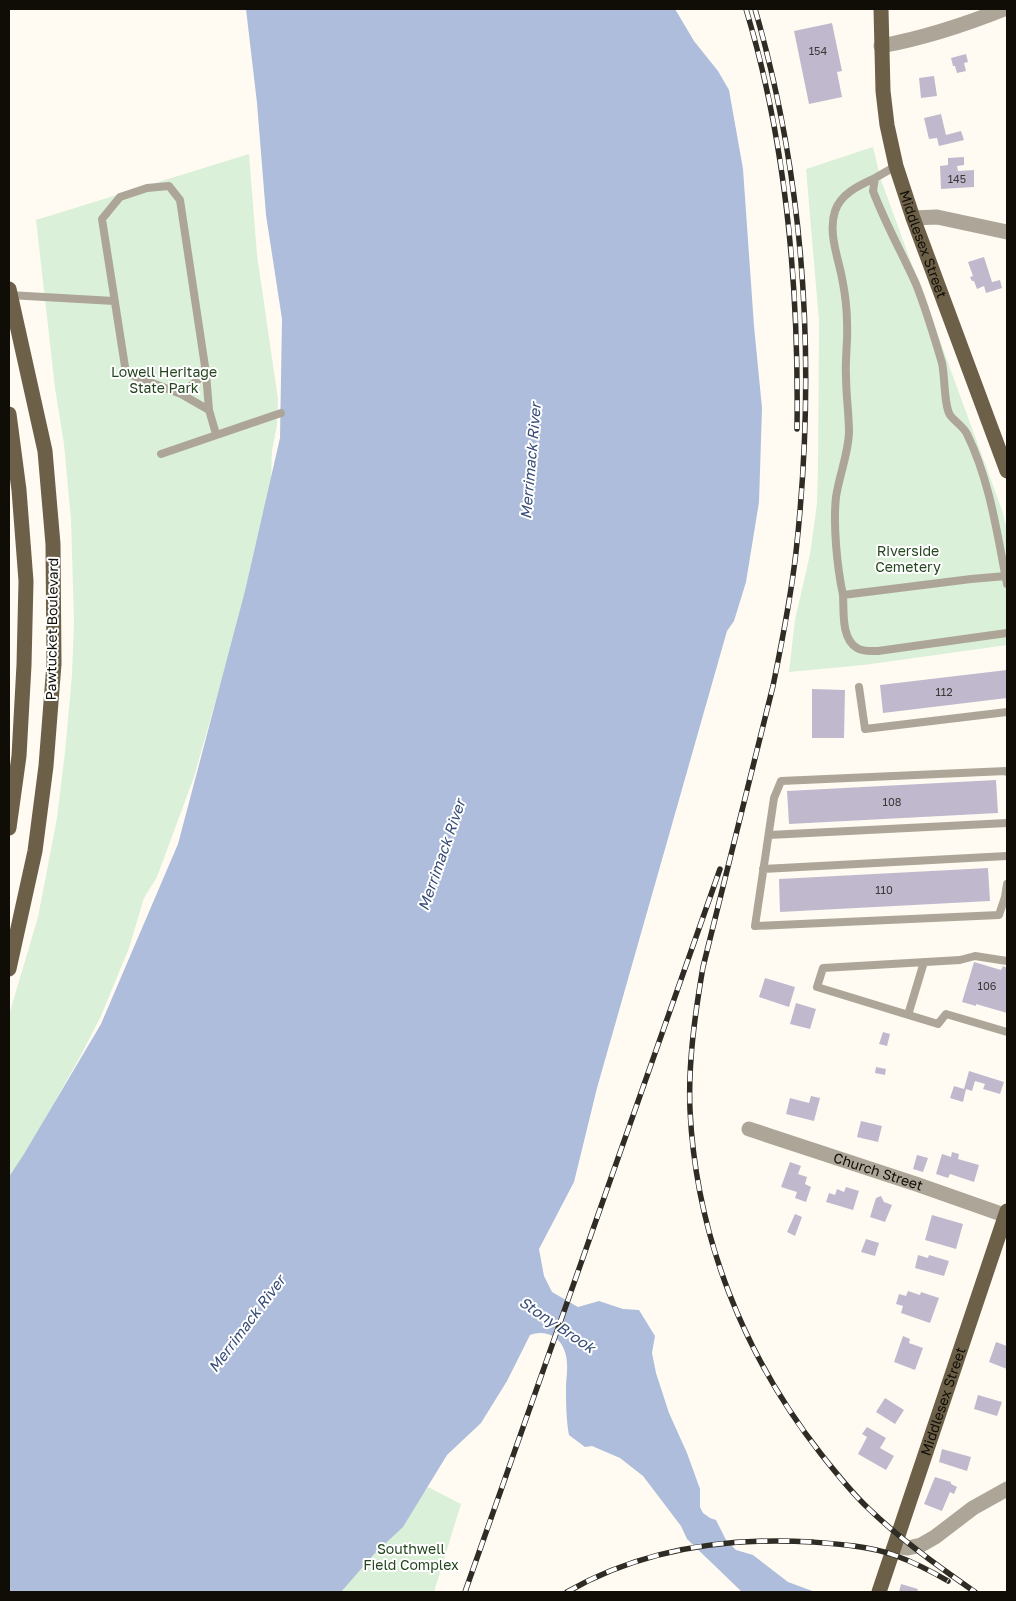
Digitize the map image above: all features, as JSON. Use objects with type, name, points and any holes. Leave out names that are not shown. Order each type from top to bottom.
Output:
[{"type":"main road","name":"Middlesex Street","points":[[881,9],[883,91],[887,125],[896,166],[913,218],[1007,471]]},
{"type":"main road","name":"Pawtucket Boulevard","points":[[9,293],[45,451],[53,544],[54,664],[46,766],[35,851],[9,969]]},
{"type":"main road","name":"Pawtucket Boulevard","points":[[9,414],[19,490],[26,581],[19,756],[9,828]]},
{"type":"main road","name":"Middlesex Street","points":[[879,1592],[1007,1214]]},
{"type":"street","points":[[881,46],[914,40],[968,23],[1004,9]]},
{"type":"street","points":[[913,218],[937,216],[1007,232]]},
{"type":"street","name":"Church Street","points":[[749,1129],[1007,1214]]},
{"type":"street","points":[[895,1546],[908,1548],[921,1545],[935,1537],[973,1508],[1007,1489]]},
{"type":"lane","points":[[896,166],[853,188],[835,209],[833,221],[836,255],[846,299],[848,337],[846,375],[849,434],[836,496],[835,513],[840,578],[844,595],[848,636],[853,645],[862,650],[878,650],[1007,633]]},
{"type":"lane","points":[[844,595],[971,579],[1006,580],[995,517],[982,471],[967,433],[950,415],[947,409],[945,374],[934,337],[916,285],[873,191],[875,178]]},
{"type":"lane","points":[[209,410],[181,394],[126,373],[102,219],[120,198],[147,188],[169,186],[180,200],[206,373],[209,410],[216,434]]},
{"type":"lane","points":[[9,293],[114,301]]},
{"type":"lane","points":[[181,394],[206,373]]},
{"type":"lane","points":[[161,454],[280,413]]},
{"type":"lane","points":[[859,687],[866,729],[1007,712]]},
{"type":"lane","points":[[1007,772],[781,782],[774,798],[755,926],[999,915],[1006,897],[1007,884]]},
{"type":"lane","points":[[769,835],[1007,823]]},
{"type":"lane","points":[[764,869],[1007,856]]},
{"type":"lane","points":[[1007,961],[975,956],[960,960],[823,968],[818,987],[938,1024],[946,1014],[1007,1032]]},
{"type":"lane","points":[[908,1015],[924,962]]},
{"type":"green space","name":"Riverside Cemetery","points":[[873,147],[881,180],[1002,510],[1007,530],[1007,645],[864,665],[789,672],[795,620],[810,554],[817,504],[819,321],[806,169]]},
{"type":"green space","name":"Lowell Heritage State Park","points":[[249,154],[257,255],[278,399],[277,425],[272,451],[270,511],[194,777],[157,877],[144,898],[129,948],[101,1016],[9,1183],[9,1015],[38,917],[57,818],[72,675],[74,622],[71,520],[64,444],[55,388],[36,220]]},
{"type":"green space","name":"Southwell Field Complex","points":[[428,1487],[461,1504],[434,1592],[340,1592]]},
{"type":"water","points":[[246,9],[675,9],[694,41],[718,71],[729,90],[743,169],[762,408],[759,502],[746,582],[734,621],[727,631],[597,1088],[574,1182],[539,1249],[544,1276],[552,1292],[578,1307],[599,1301],[623,1309],[639,1310],[655,1336],[652,1353],[656,1373],[669,1413],[687,1453],[700,1489],[700,1507],[703,1513],[716,1520],[726,1540],[736,1550],[753,1555],[788,1582],[815,1592],[742,1592],[687,1539],[681,1526],[643,1476],[620,1458],[592,1446],[585,1447],[569,1435],[566,1404],[567,1366],[565,1352],[553,1336],[539,1333],[530,1335],[507,1381],[481,1423],[447,1455],[403,1527],[375,1553],[341,1592],[9,1592],[9,1177],[101,1024],[178,844],[245,591],[280,438],[282,319],[266,215],[257,103]]},
{"type":"building","points":[[832,23],[842,71],[837,72],[842,97],[809,104],[794,31]]},
{"type":"building","points":[[966,54],[968,62],[964,63],[966,71],[957,73],[951,58]]},
{"type":"building","points":[[934,76],[937,96],[921,98],[919,78]]},
{"type":"building","points":[[941,114],[946,135],[961,131],[964,140],[939,146],[937,138],[929,139],[924,118]]},
{"type":"building","points":[[964,157],[964,165],[957,166],[958,171],[974,170],[974,187],[941,189],[940,166],[948,165],[948,158]]},
{"type":"building","points":[[984,257],[992,282],[1000,280],[1002,288],[986,293],[984,286],[977,289],[974,281],[972,281],[970,277],[973,276],[968,262]]},
{"type":"building","points":[[1007,670],[1007,698],[883,713],[880,685]]},
{"type":"building","points":[[812,689],[845,690],[844,738],[812,738]]},
{"type":"building","points":[[996,780],[998,813],[789,824],[787,791]]},
{"type":"building","points":[[988,868],[990,901],[780,912],[779,879]]},
{"type":"building","points":[[974,962],[1001,970],[1003,966],[1007,968],[1007,1013],[962,1002]]},
{"type":"building","points":[[765,978],[795,987],[789,1007],[759,997]]},
{"type":"building","points":[[796,1003],[816,1009],[810,1029],[790,1024]]},
{"type":"building","points":[[883,1032],[890,1034],[887,1046],[879,1044]]},
{"type":"building","points":[[876,1067],[886,1069],[885,1075],[875,1073]]},
{"type":"building","points":[[969,1071],[1004,1082],[1000,1094],[983,1089],[985,1084],[975,1081],[972,1091],[966,1089],[963,1102],[950,1098],[954,1086],[964,1089]]},
{"type":"building","points":[[811,1096],[820,1098],[814,1121],[786,1114],[790,1098],[809,1103]]},
{"type":"building","points":[[861,1121],[882,1126],[878,1142],[857,1137]]},
{"type":"building","points":[[952,1152],[959,1154],[958,1159],[979,1165],[974,1182],[950,1174],[948,1178],[936,1174],[942,1154],[951,1157]]},
{"type":"building","points":[[917,1155],[928,1158],[923,1172],[913,1169]]},
{"type":"building","points":[[790,1162],[801,1166],[798,1174],[807,1177],[805,1184],[811,1187],[806,1202],[795,1198],[797,1192],[781,1187]]},
{"type":"building","points":[[846,1187],[859,1191],[853,1210],[826,1202],[829,1193],[835,1195],[837,1189],[844,1192]]},
{"type":"building","points":[[881,1196],[884,1202],[892,1205],[885,1222],[870,1217],[876,1198]]},
{"type":"building","points":[[795,1214],[802,1217],[795,1236],[787,1232]]},
{"type":"building","points":[[932,1215],[963,1224],[956,1249],[925,1240]]},
{"type":"building","points":[[866,1239],[879,1243],[875,1256],[861,1252]]},
{"type":"building","points":[[918,1255],[928,1258],[929,1255],[949,1261],[944,1276],[915,1268]]},
{"type":"building","points":[[908,1291],[920,1295],[921,1292],[939,1298],[930,1323],[901,1313],[903,1306],[896,1304],[899,1294],[906,1296]]},
{"type":"building","points":[[903,1336],[910,1339],[909,1343],[923,1348],[915,1370],[894,1362]]},
{"type":"building","points":[[996,1342],[1007,1346],[1007,1369],[989,1362]]},
{"type":"building","points":[[978,1395],[1002,1402],[997,1416],[974,1409]]},
{"type":"building","points":[[885,1398],[904,1410],[895,1424],[876,1412]]},
{"type":"building","points":[[867,1427],[886,1438],[880,1448],[894,1456],[886,1470],[858,1454],[867,1437],[862,1434]]},
{"type":"building","points":[[942,1449],[971,1457],[967,1471],[939,1462]]},
{"type":"building","points":[[935,1477],[951,1482],[951,1484],[957,1487],[954,1494],[950,1492],[942,1511],[924,1504]]},
{"type":"building","points":[[901,1584],[918,1589],[917,1592],[899,1592]]},
{"type":"railway","points":[[746,9],[772,112],[788,217],[796,323],[797,429]]},
{"type":"railway","points":[[755,9],[772,75],[786,142],[796,210],[802,278],[805,347],[802,484],[792,586],[773,686],[700,985],[690,1074],[690,1110],[694,1157],[702,1203],[714,1248],[729,1292],[747,1335],[769,1377],[794,1416],[832,1468],[868,1508],[907,1542],[975,1592]]},
{"type":"railway","points":[[465,1592],[720,869]]},
{"type":"railway","points":[[567,1592],[625,1565],[655,1556],[717,1544],[780,1541],[812,1542],[874,1549],[908,1561],[948,1581]]},
{"type":"water label","name":"Merrimack River","points":[[531,461]]},
{"type":"water label","name":"Merrimack River","points":[[442,855]]},
{"type":"water label","name":"Merrimack River","points":[[247,1324]]},
{"type":"water label","name":"Stony Brook","points":[[557,1325]]}]
